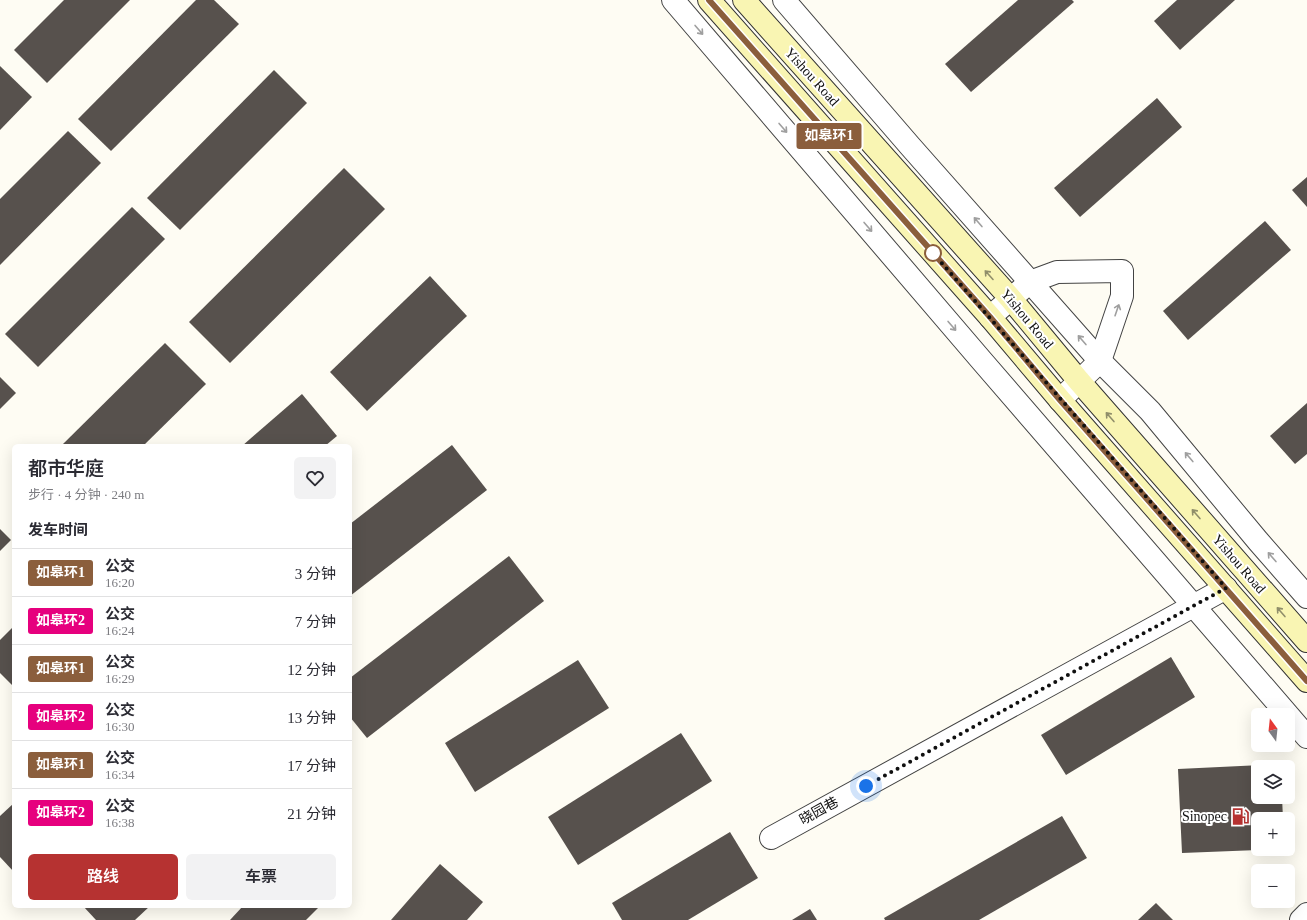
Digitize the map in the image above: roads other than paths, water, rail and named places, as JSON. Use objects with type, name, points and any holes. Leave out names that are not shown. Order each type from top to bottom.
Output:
[{"type":"main road","name":"Yishou Road","points":[[744,0],[1011,299],[1079,381],[1307,642]]},
{"type":"main road","name":"Yishou Road","points":[[715,2],[990,317],[1060,400],[1307,681]]},
{"type":"street","points":[[673,0],[1307,737]]},
{"type":"street","points":[[784,0],[1100,361],[1150,411],[1253,535],[1307,596]]},
{"type":"street","points":[[990,317],[1030,282],[1057,272],[1122,271],[1122,296],[1100,361],[1060,400]]},
{"type":"street","name":"晓园巷","points":[[771,838],[1226,588]]},
{"type":"street","points":[[1301,920],[1307,914]]},
{"type":"place","name":"Sinopec","points":[[1240,816]]}]
